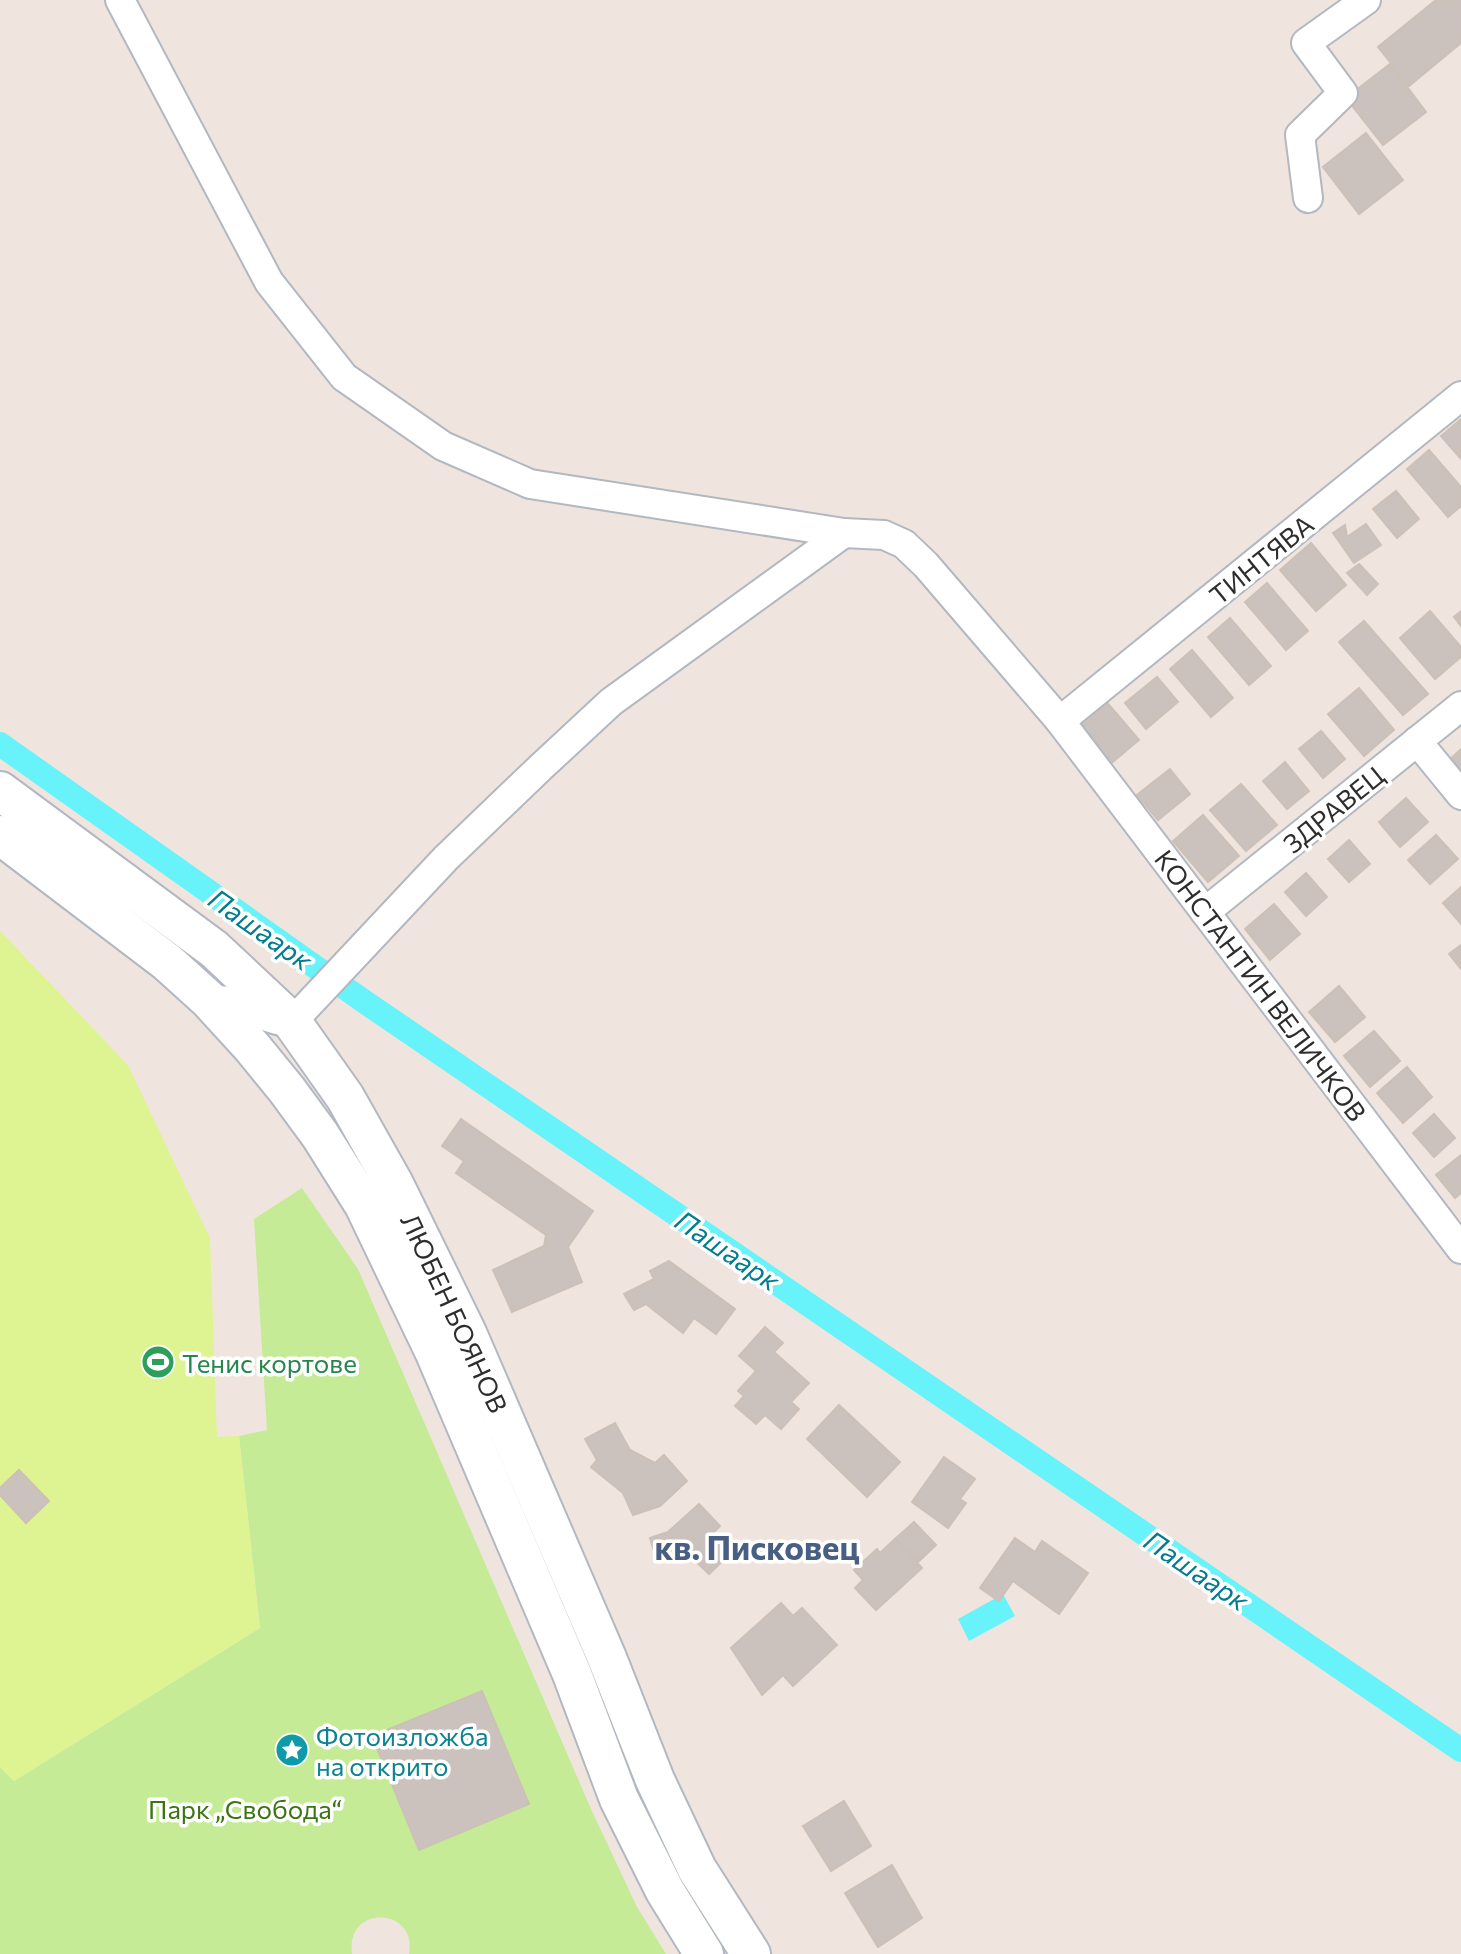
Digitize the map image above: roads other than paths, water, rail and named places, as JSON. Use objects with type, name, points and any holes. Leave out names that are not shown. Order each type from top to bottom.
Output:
[{"type":"street","name":"КОНСТАНТИН ВЕЛИЧКОВ","points":[[120,0],[269,282],[344,377],[443,446],[530,484],[844,533],[884,536],[904,544],[926,565],[1060,722],[1461,1249]]},
{"type":"street","points":[[1308,198],[1300,135],[1343,93],[1306,43],[1366,0]]},
{"type":"street","name":"ТИНТЯВА","points":[[1060,722],[1461,396]]},
{"type":"street","points":[[209,1000],[233,1001],[278,1020],[292,1022],[446,858],[611,702],[844,533]]},
{"type":"street","name":"ЗДРАВЕЦ","points":[[1205,912],[1461,706]]},
{"type":"street","points":[[1417,741],[1461,795]]},
{"type":"street","name":"ЛЮБЕН БОЯНОВ","points":[[0,792],[214,949],[292,1022],[345,1097],[394,1184],[467,1333],[607,1658],[655,1780],[692,1858],[751,1954]]},
{"type":"street","name":"ЛЮБЕН БОЯНОВ","points":[[0,835],[167,962],[209,1000],[252,1047],[320,1135],[364,1205],[435,1353],[572,1674],[619,1800],[665,1891],[704,1954]]},
{"type":"street","points":[[572,1674],[607,1658]]},
{"type":"water","points":[[1003,1594],[1015,1616],[969,1641],[958,1619]]},
{"type":"waterway","name":"Пашаарк","points":[[0,744],[362,1000],[1461,1750]]},
{"type":"place","name":"Тенис кортове","points":[[158,1362]]},
{"type":"place","name":"Фотоизложба на открито","points":[[292,1750]]},
{"type":"district","name":"кв. Писковец","points":[[757,1546]]},
{"type":"park label","name":"Парк „Свобода“","points":[[245,1808]]}]
